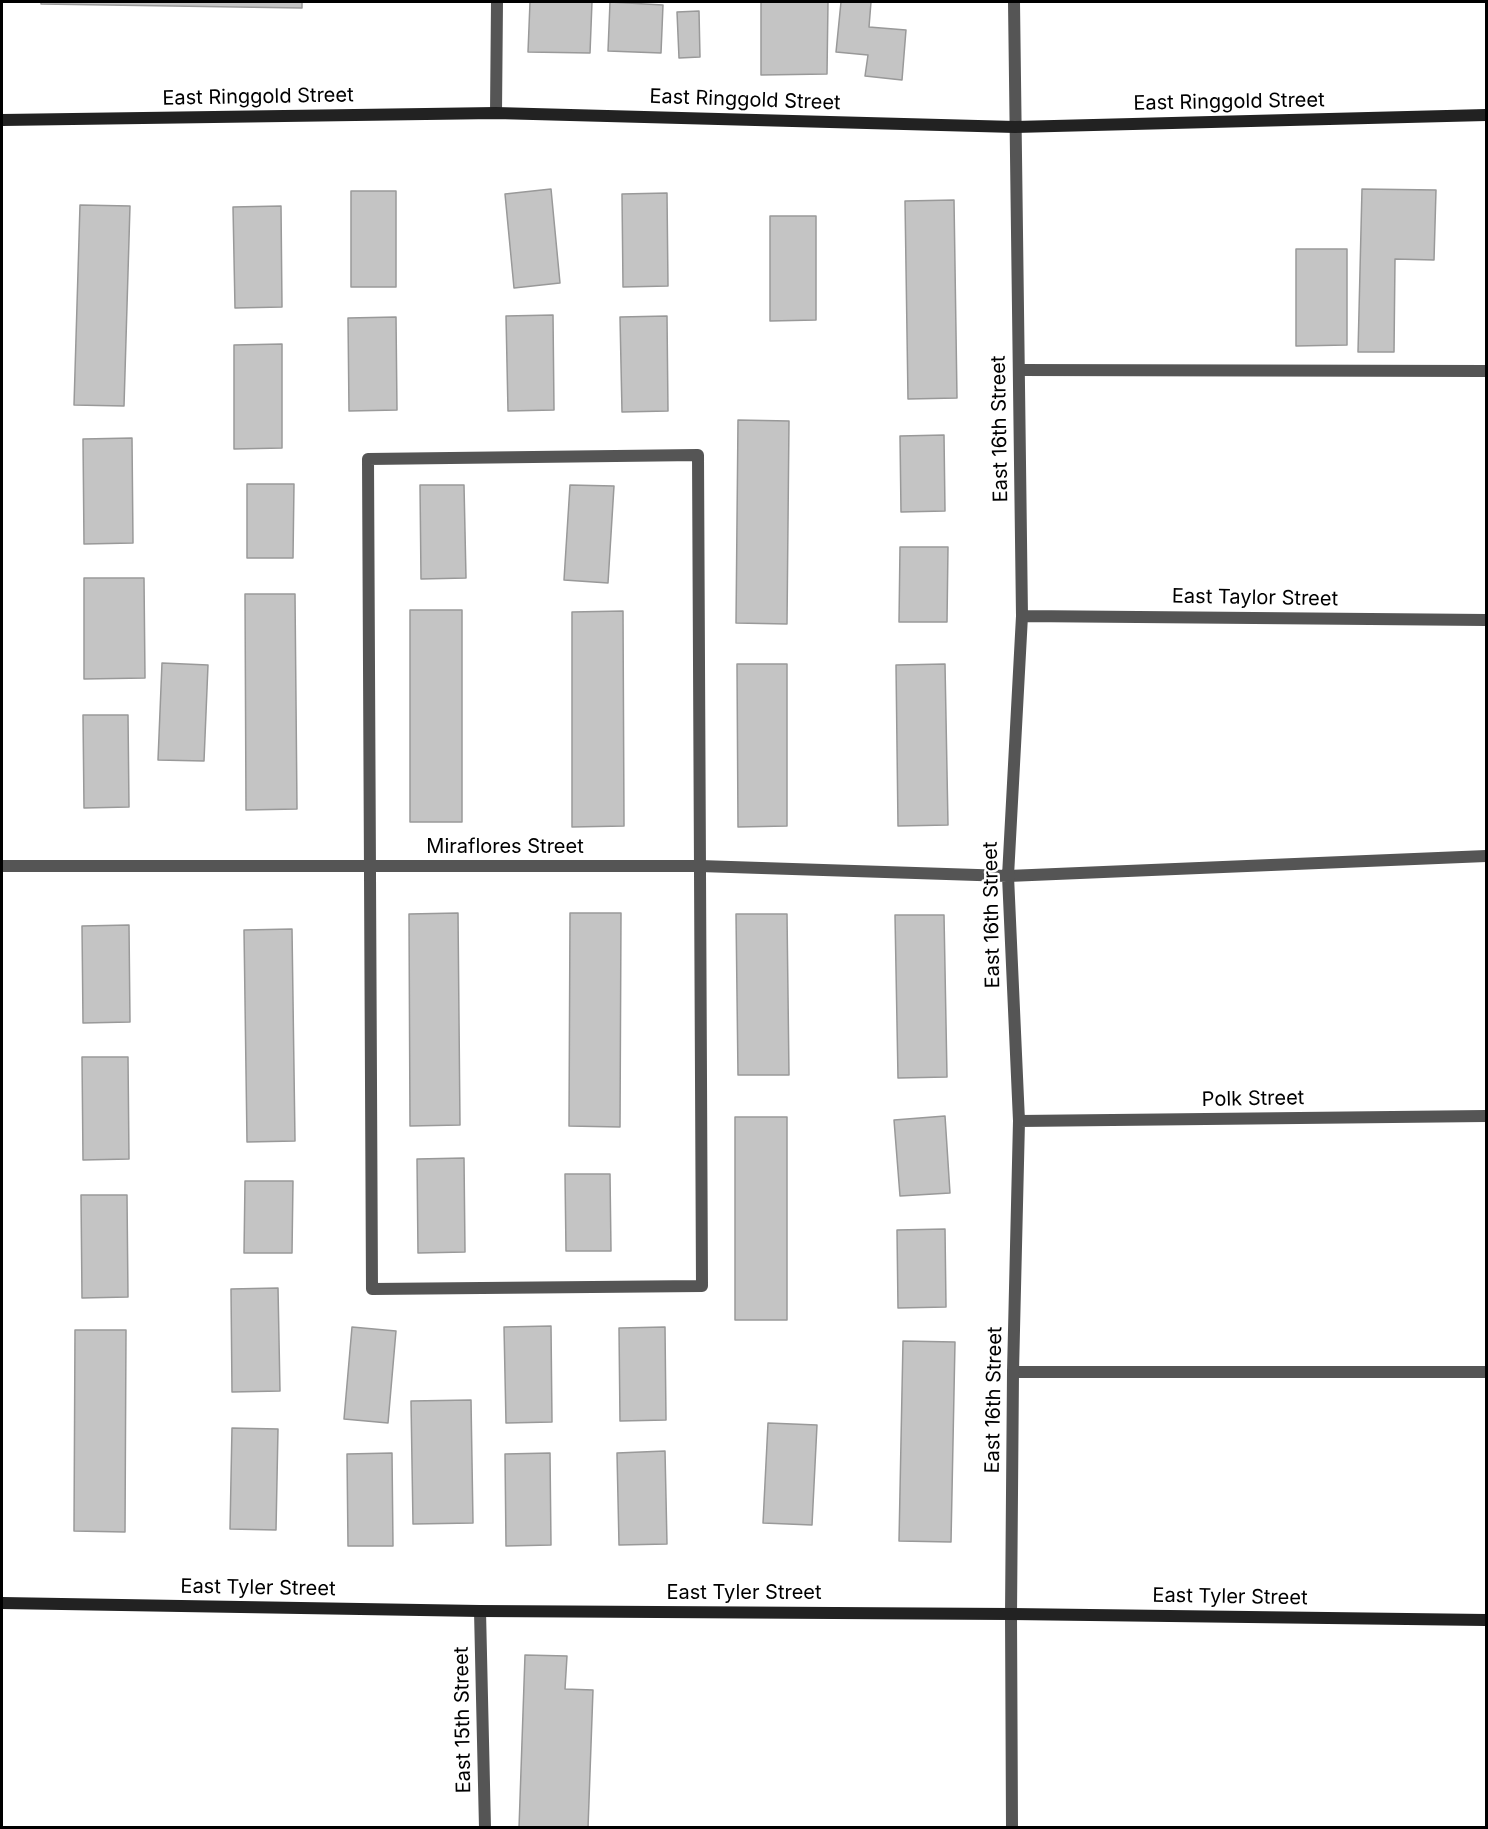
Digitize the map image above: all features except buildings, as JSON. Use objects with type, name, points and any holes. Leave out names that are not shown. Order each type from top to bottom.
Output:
[{"type":"street","points":[[496,113],[497,2]]},
{"type":"street","name":"East 16th Street","points":[[1012,1827],[1013,1372],[1019,1121],[1008,876],[1022,616],[1014,2]]},
{"type":"street","name":"East Ringgold Street","points":[[2,120],[496,113],[1015,127],[1486,115]]},
{"type":"street","points":[[1019,370],[1486,372]]},
{"type":"street","points":[[698,455],[702,1286],[372,1289],[370,867],[368,459],[698,455]]},
{"type":"street","name":"East Taylor Street","points":[[1022,616],[1486,620]]},
{"type":"street","name":"Miraflores Street","points":[[2,866],[700,866],[1008,876],[1486,856]]},
{"type":"street","name":"Polk Street","points":[[1019,1121],[1486,1116]]},
{"type":"street","points":[[1013,1372],[1486,1372]]},
{"type":"street","name":"East Tyler Street","points":[[2,1603],[480,1611],[1486,1620]]},
{"type":"street","name":"East 15th Street","points":[[480,1611],[485,1827]]}]
